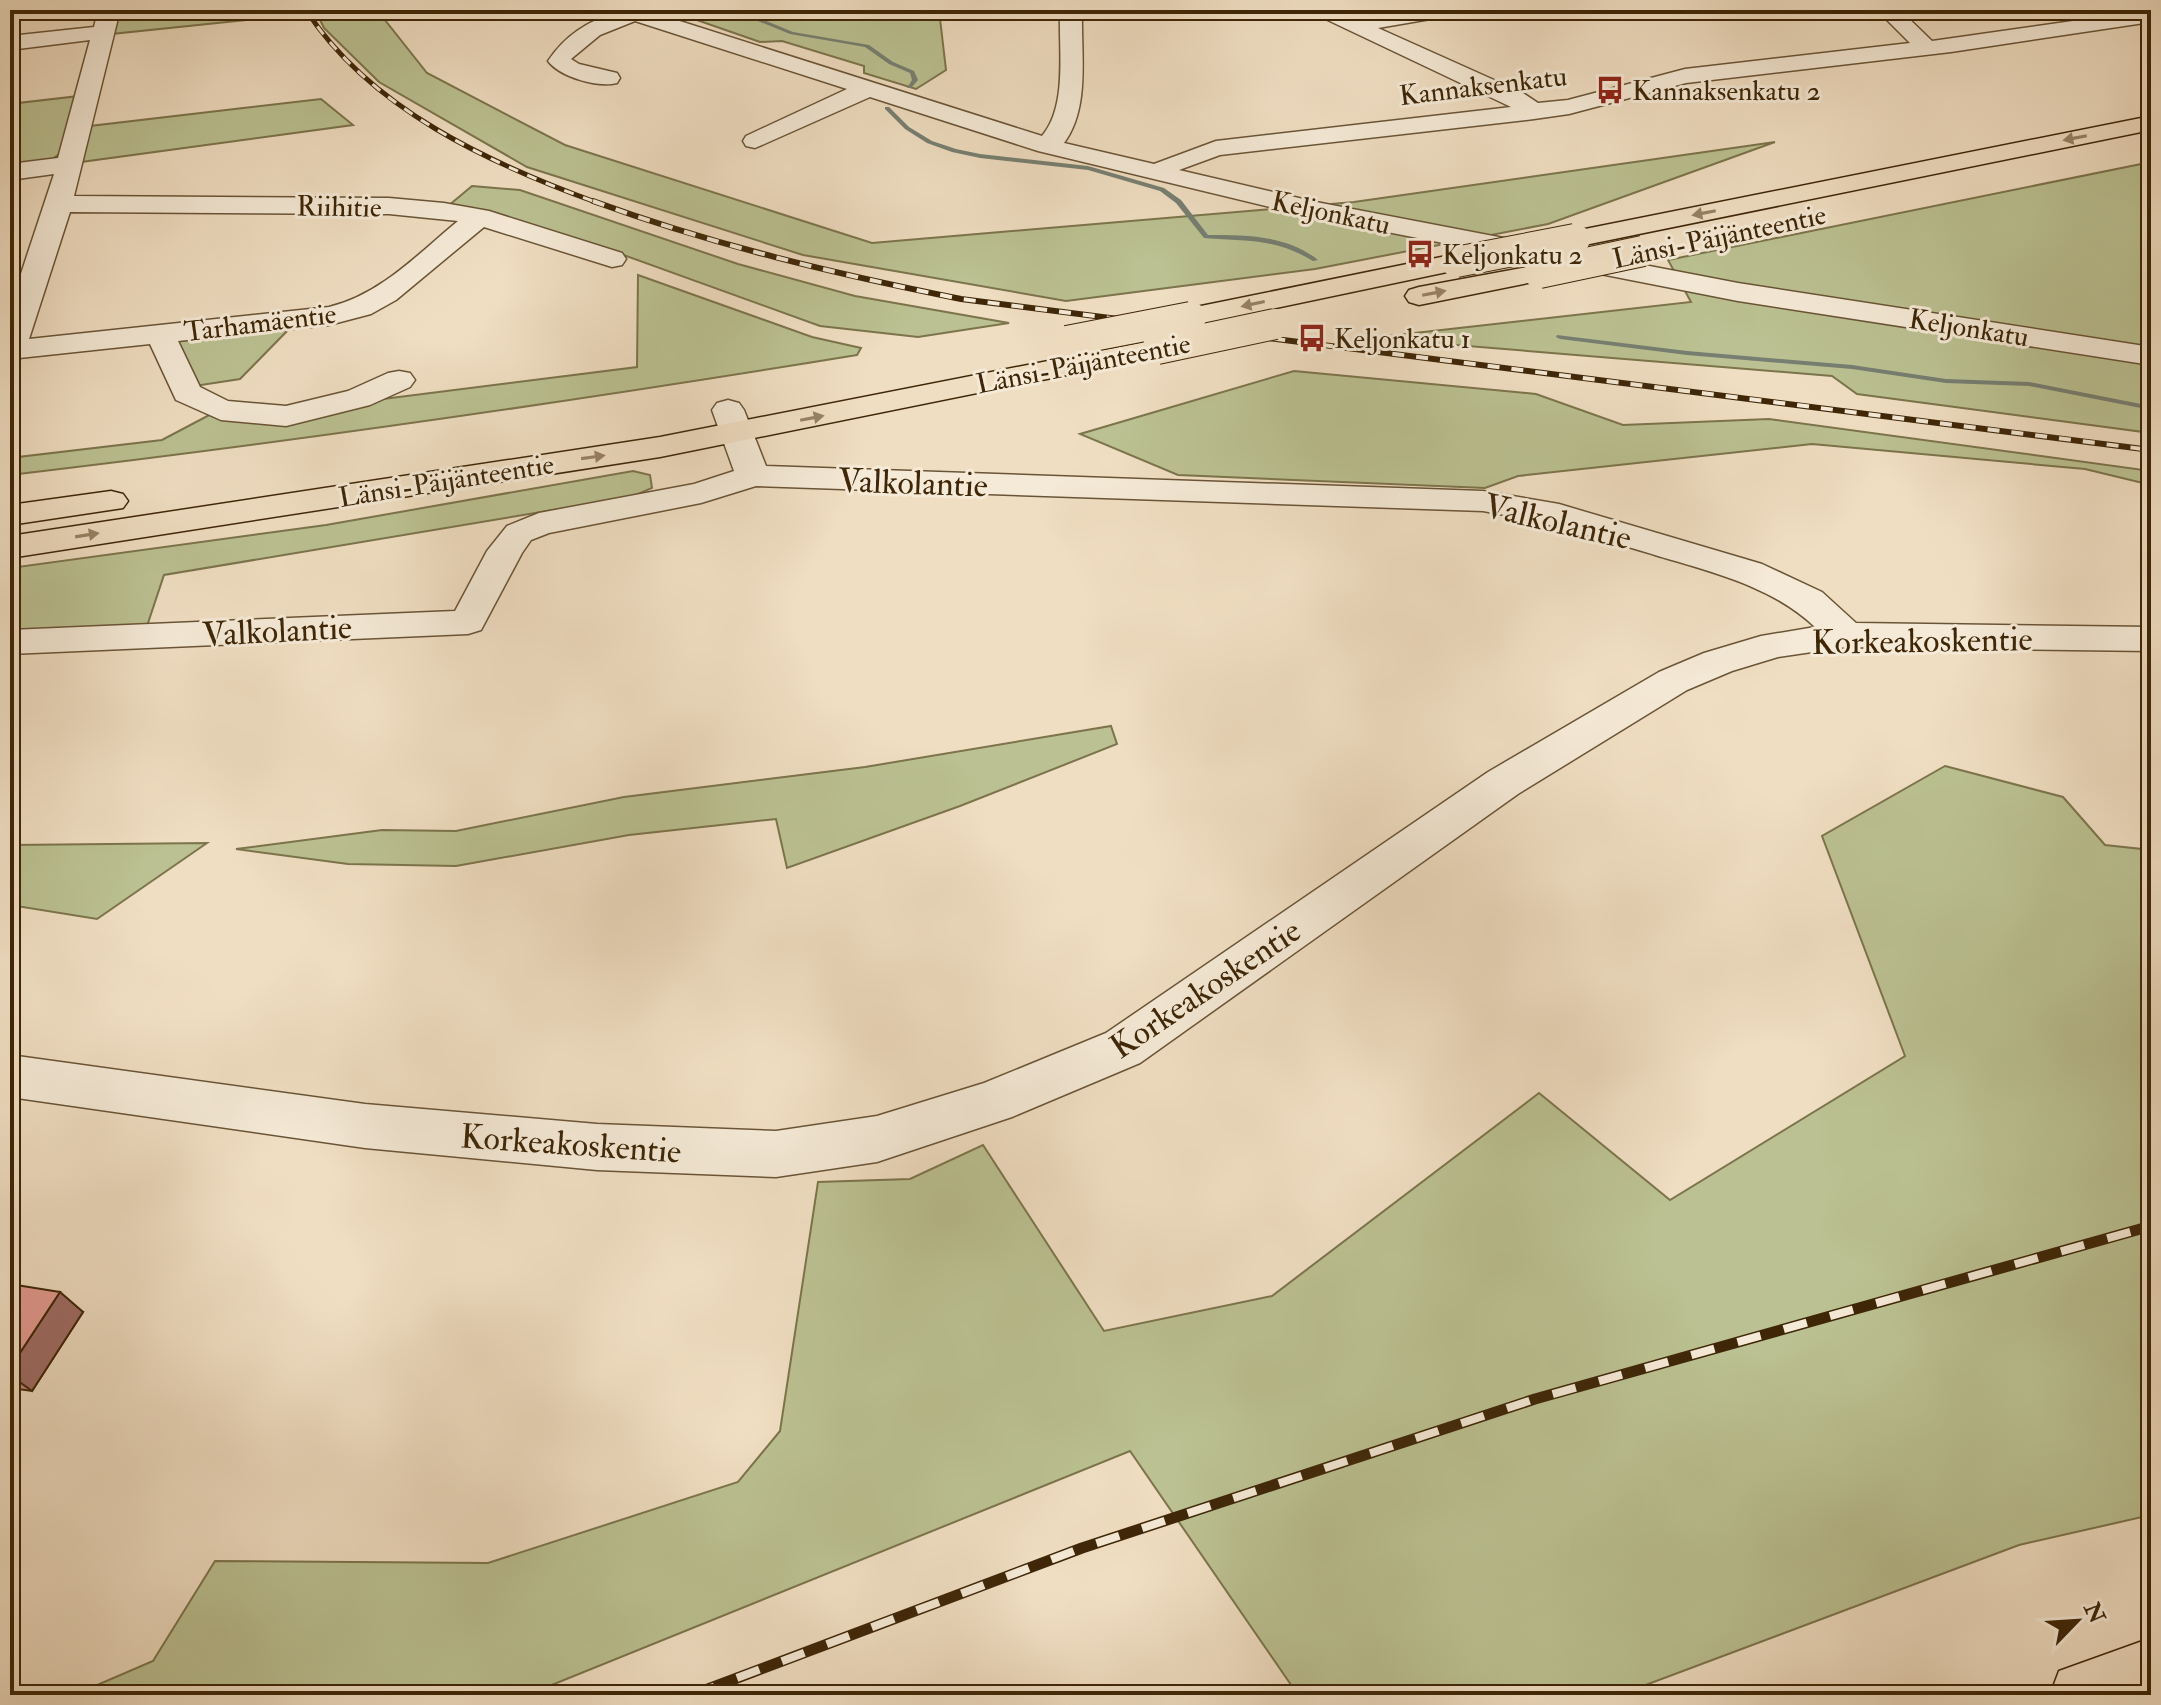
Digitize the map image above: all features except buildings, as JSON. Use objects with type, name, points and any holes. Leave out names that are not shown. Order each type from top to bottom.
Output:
[{"type":"main road","name":"Länsi-Päijänteentie","points":[[10,515],[732,422],[1067,341],[2151,123]]},
{"type":"main road","name":"Länsi-Päijänteentie","points":[[10,547],[1155,349],[2151,147]]},
{"type":"main road","points":[[2083,1695],[2151,1671]]},
{"type":"street","points":[[1047,146],[1058,137],[1066,118],[1071,15],[1066,10]]},
{"type":"street","points":[[1322,10],[1515,98],[1534,112]]},
{"type":"street","points":[[1354,25],[1448,10]]},
{"type":"street","points":[[1888,10],[1927,48]]},
{"type":"street","points":[[609,78],[562,66],[559,61],[587,32],[629,12]]},
{"type":"street","name":"Keljonkatu","points":[[629,12],[1047,146],[1316,210],[1706,286],[2151,356]]},
{"type":"street","name":"Kannaksenkatu","points":[[1159,173],[1168,165],[1216,148],[1534,112],[1569,107],[1685,76],[1927,48],[2151,16]]},
{"type":"street","points":[[10,43],[106,21],[59,204],[10,350]]},
{"type":"street","points":[[755,141],[867,89]]},
{"type":"street","points":[[10,172],[68,164]]},
{"type":"street","name":"Riihitie","points":[[59,204],[389,206],[480,217],[612,259]]},
{"type":"street","name":"Tarhamäentie","points":[[10,350],[329,316],[361,308],[386,294],[480,217]]},
{"type":"street","points":[[160,334],[187,393],[221,410],[286,416],[359,398],[399,380]]},
{"type":"street","points":[[732,422],[753,476]]},
{"type":"street","name":"Valkolantie","points":[[10,642],[468,622],[505,551],[519,533],[539,524],[701,493],[753,476],[1483,501],[1547,511],[1749,572],[1809,600],[1846,635]]},
{"type":"street","name":"Korkeakoskentie","points":[[10,1076],[365,1126],[597,1147],[776,1154],[877,1139],[994,1102],[1123,1048],[1503,783],[1673,681],[1718,662],[1775,645],[1846,635],[2151,639]]},
{"type":"green space","points":[[141,10],[263,10],[265,18],[111,34],[117,13]]},
{"type":"green space","points":[[315,10],[377,10],[427,73],[565,145],[872,243],[1354,202],[1775,142],[1548,224],[1315,269],[1066,301],[803,255],[527,167],[379,82],[324,28]]},
{"type":"green space","points":[[668,10],[939,10],[946,70],[916,89],[864,73],[864,66],[782,41],[760,42]]},
{"type":"green space","points":[[79,96],[62,152],[51,160],[10,167],[10,104]]},
{"type":"green space","points":[[321,99],[353,125],[81,162],[90,126]]},
{"type":"green space","points":[[2151,162],[2151,433],[1857,394],[1832,376],[1370,338],[1691,302],[1668,260]]},
{"type":"green space","points":[[472,186],[520,190],[738,264],[855,296],[1009,323],[918,337],[820,326],[618,253],[448,206]]},
{"type":"green space","points":[[638,275],[812,337],[861,348],[857,355],[540,404],[328,435],[10,475],[10,458],[162,440],[213,413],[375,400],[637,367]]},
{"type":"green space","points":[[294,324],[240,379],[195,386],[176,338]]},
{"type":"green space","points":[[1294,371],[1536,394],[1623,425],[1769,419],[2151,471],[2151,485],[2085,469],[1812,444],[1518,476],[1485,488],[1178,475],[1080,434]]},
{"type":"green space","points":[[633,471],[650,475],[652,488],[631,497],[164,575],[145,632],[10,636],[10,568],[326,525]]},
{"type":"green space","points":[[1111,726],[1117,744],[960,806],[787,868],[776,819],[629,835],[456,866],[348,864],[236,849],[382,830],[456,831],[624,797],[865,767]]},
{"type":"green space","points":[[1945,766],[2063,797],[2105,845],[2151,850],[2151,1515],[2019,1545],[1619,1695],[1298,1695],[1130,1451],[527,1695],[74,1695],[153,1661],[215,1561],[488,1563],[738,1482],[780,1431],[818,1182],[910,1179],[983,1145],[1104,1331],[1272,1296],[1539,1093],[1670,1200],[1905,1056],[1822,836]]},
{"type":"green space","points":[[207,843],[97,919],[10,905],[10,845]]},
{"type":"waterway","points":[[734,10],[792,33],[867,46],[891,63],[912,72],[915,80],[909,87]]},
{"type":"waterway","points":[[887,108],[907,128],[930,142],[954,151],[1088,168],[1151,186],[1175,198],[1206,237],[1276,242],[1315,260]]},
{"type":"waterway","points":[[1560,337],[1687,353],[1852,367],[1946,381],[2029,384],[2151,408]]},
{"type":"railway","points":[[306,10],[333,45],[398,104],[475,151],[598,203]]},
{"type":"railway","points":[[593,201],[775,257],[961,299],[2151,450]]},
{"type":"railway","points":[[692,1695],[1082,1548],[1535,1399],[2151,1226]]},
{"type":"place","name":"Kannaksenkatu 2","points":[[1610,90]]},
{"type":"place","name":"Keljonkatu 2","points":[[1420,254]]},
{"type":"place","name":"Keljonkatu 1","points":[[1312,338]]}]
